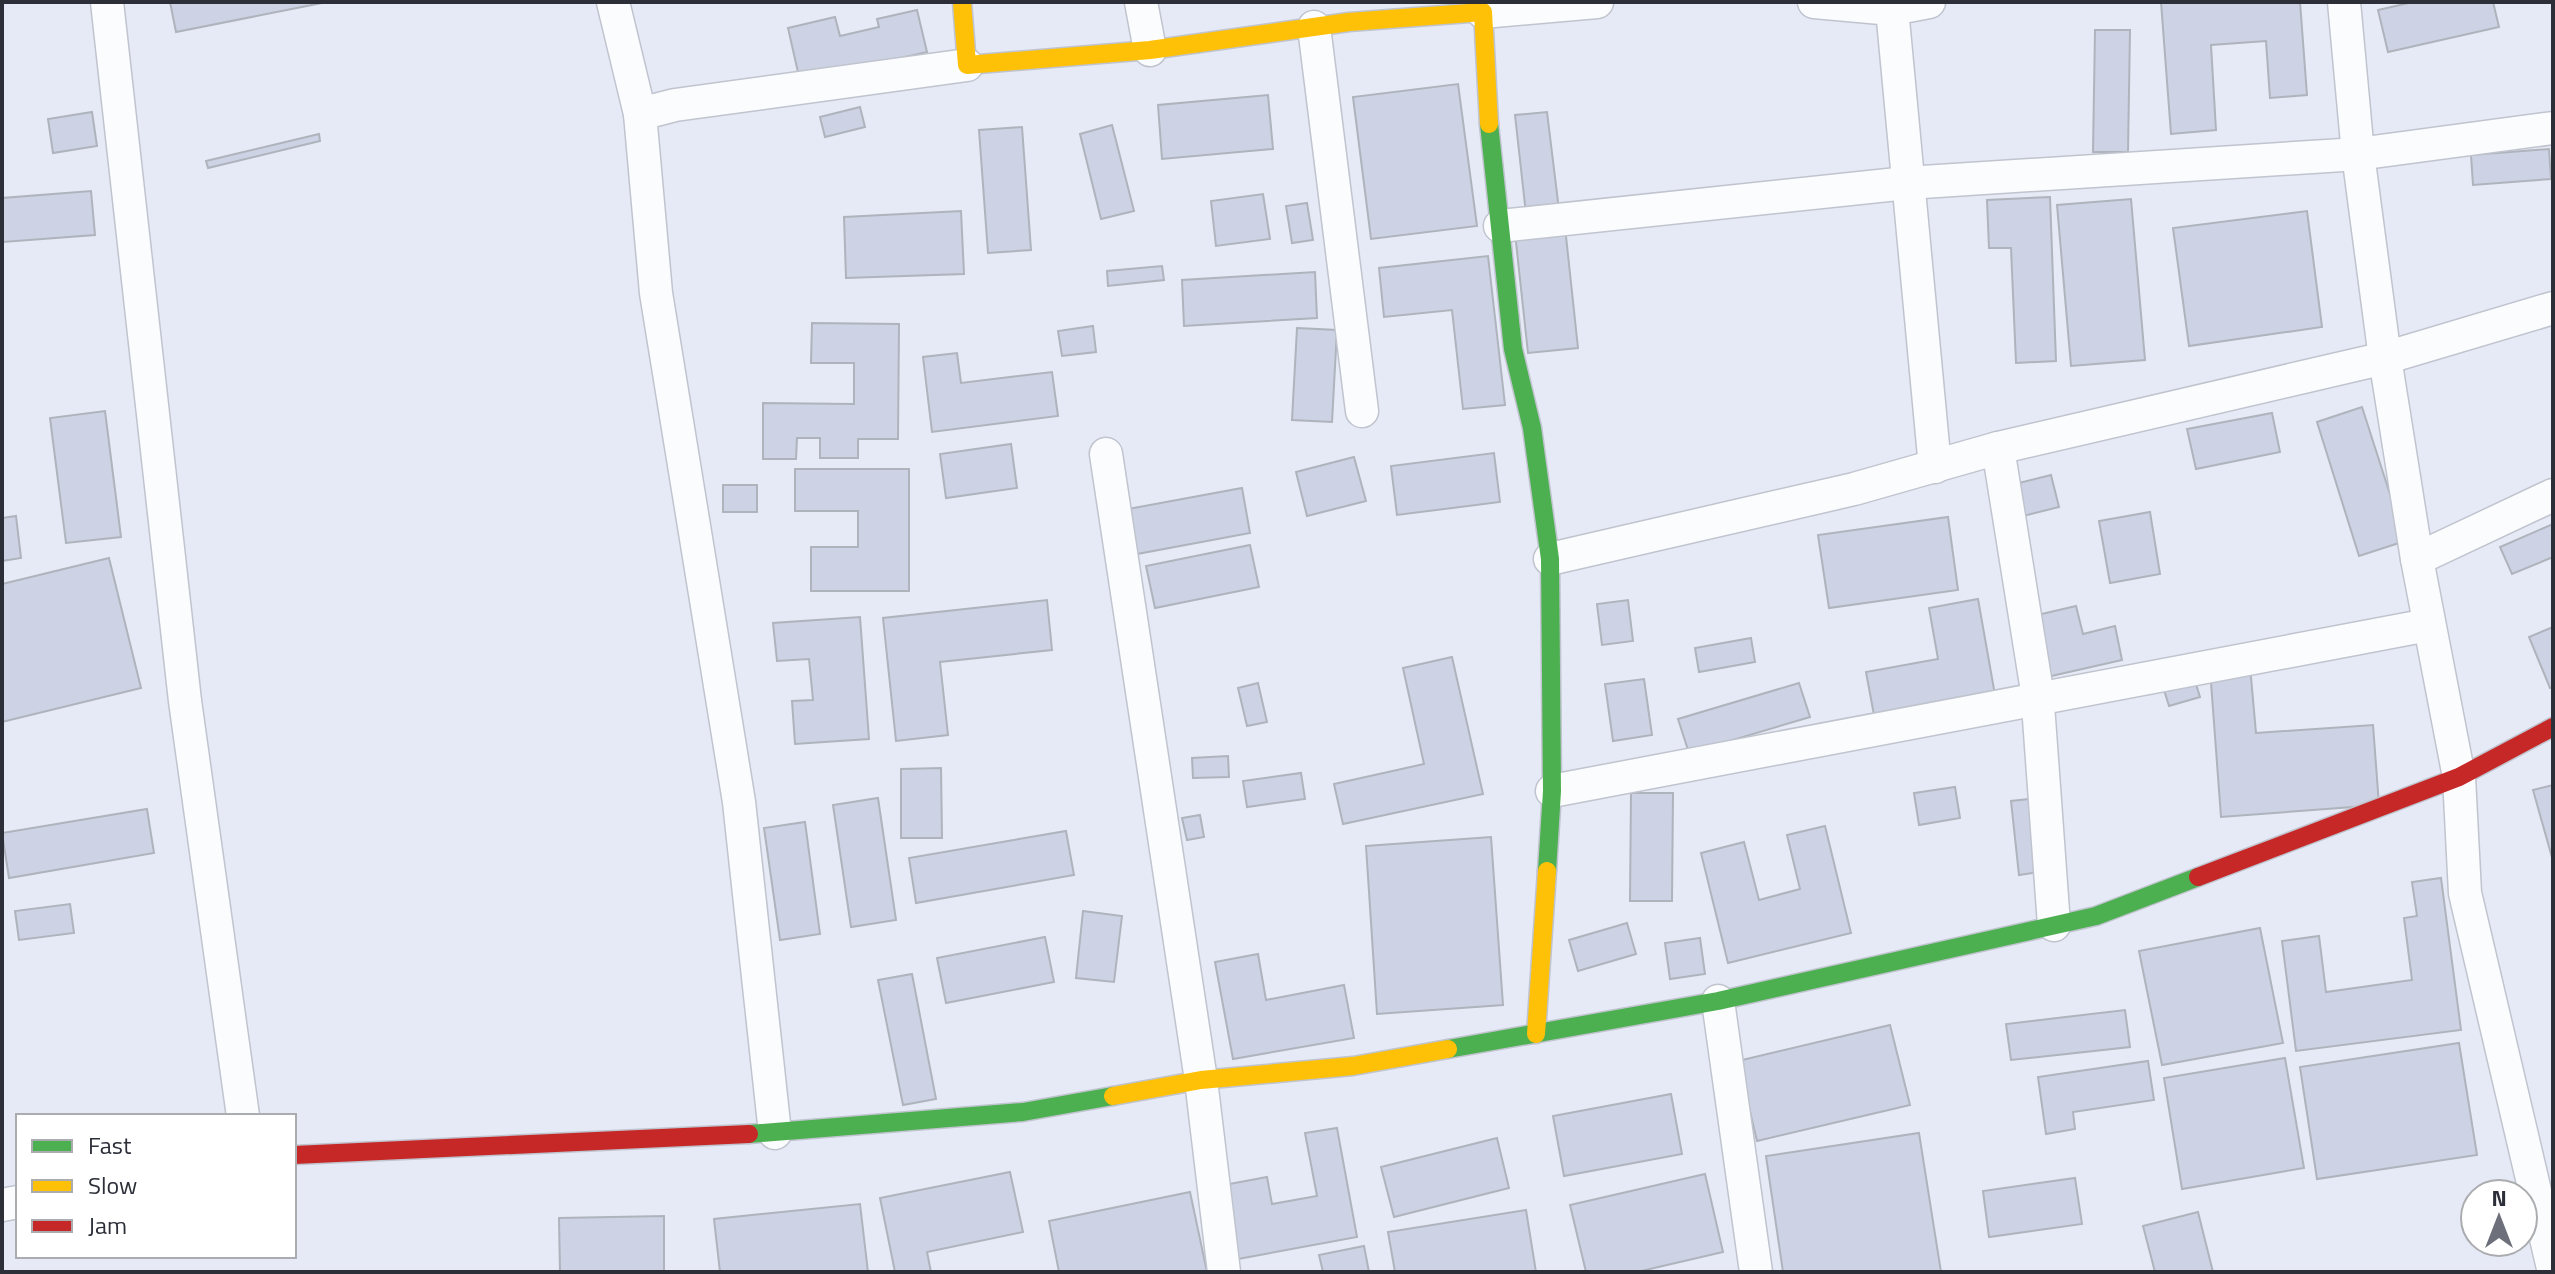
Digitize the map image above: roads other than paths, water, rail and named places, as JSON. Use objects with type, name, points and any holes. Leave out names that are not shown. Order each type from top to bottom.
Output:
[{"type":"street","points":[[107,2],[185,701],[243,1114]]},
{"type":"street","points":[[613,2],[640,114],[656,293],[739,802],[775,1133]]},
{"type":"street","points":[[962,2],[967,65]]},
{"type":"street","points":[[1141,2],[1150,50]]},
{"type":"street","points":[[640,114],[675,105],[967,65],[1150,50],[1314,27],[1347,12],[1483,12],[1597,2]]},
{"type":"street","points":[[1814,2],[1892,9],[1929,2]]},
{"type":"street","points":[[2344,2],[2358,154],[2385,358],[2428,625],[2459,777],[2465,893],[2553,1268]]},
{"type":"street","points":[[1892,9],[1935,467]]},
{"type":"street","points":[[1483,12],[1490,154],[1513,349],[1532,428],[1550,559],[1552,791],[1536,1034]]},
{"type":"street","points":[[1314,27],[1362,411]]},
{"type":"street","points":[[1500,226],[1907,183],[2358,154],[2553,128]]},
{"type":"street","points":[[1550,559],[1854,489],[1998,448],[2385,358],[2553,308]]},
{"type":"street","points":[[1998,448],[2037,699],[2054,925]]},
{"type":"street","points":[[1106,454],[1201,1080],[1224,1272]]},
{"type":"street","points":[[2417,559],[2553,495]]},
{"type":"street","points":[[1552,791],[2428,625]]},
{"type":"street","points":[[296,1155],[775,1133],[1023,1112],[1201,1080],[1353,1066],[1718,1001],[2096,916],[2459,777],[2553,727]]},
{"type":"street","points":[[1718,1001],[1756,1272]]}]
